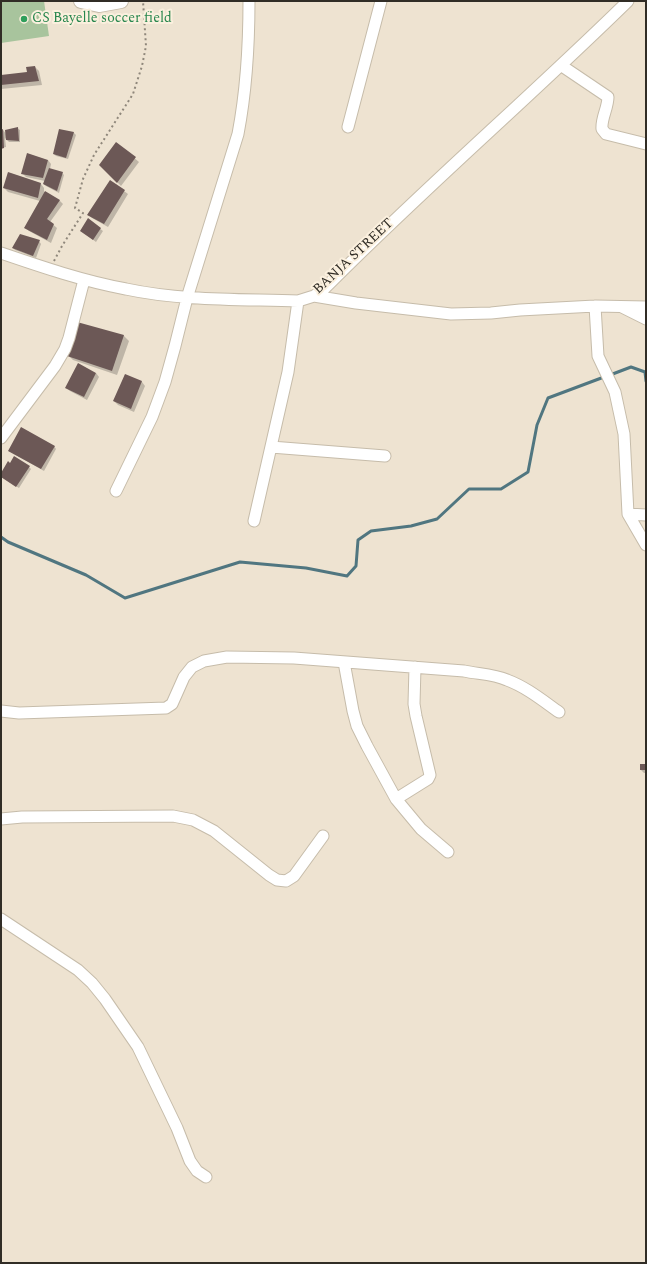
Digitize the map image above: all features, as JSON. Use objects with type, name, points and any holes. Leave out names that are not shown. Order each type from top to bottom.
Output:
[{"type":"main road","points":[[81,1],[99,5],[121,1]]},
{"type":"street","points":[[116,491],[152,417],[162,389],[176,346],[187,298],[238,134],[247,60],[249,1]]},
{"type":"street","points":[[348,127],[381,1]]},
{"type":"street","name":"BANJA STREET","points":[[1,253],[84,280],[128,290],[187,298],[298,301],[314,296],[324,289],[414,200],[562,66],[628,1]]},
{"type":"street","points":[[562,66],[608,96],[608,102],[602,124],[602,129],[606,134],[646,144]]},
{"type":"street","points":[[1,438],[55,366],[64,349],[69,338],[84,280]]},
{"type":"street","points":[[314,296],[356,303],[451,314],[491,313],[595,306],[646,306]]},
{"type":"street","points":[[254,521],[288,372],[298,301]]},
{"type":"street","points":[[595,306],[598,356],[615,392],[624,434],[628,514],[646,545]]},
{"type":"street","points":[[619,306],[646,319]]},
{"type":"street","points":[[271,447],[385,456]]},
{"type":"street","points":[[628,514],[646,515]]},
{"type":"street","points":[[1,711],[19,713],[166,708],[172,704],[184,677],[192,667],[204,662],[226,657],[294,658],[464,671],[505,679],[528,690],[559,712]]},
{"type":"street","points":[[344,662],[353,711],[357,726],[366,746],[396,799],[421,829],[448,852]]},
{"type":"street","points":[[396,799],[428,779],[430,775],[414,704],[415,667]]},
{"type":"street","points":[[1,818],[173,816],[193,820],[214,831],[277,880],[286,881],[294,876],[323,836]]},
{"type":"street","points":[[1,919],[78,970],[92,983],[105,999],[138,1047],[177,1128],[190,1161],[197,1171],[206,1178]]},
{"type":"path","points":[[50,269],[62,246],[83,213],[75,208],[84,179],[94,155],[133,94],[142,66],[146,46],[143,1]]},
{"type":"green space","name":"CS Bayelle soccer field","points":[[1,1],[44,1],[49,36],[1,43]]},
{"type":"building","points":[[35,66],[39,81],[1,85],[1,75],[27,72],[26,67]]},
{"type":"building","points":[[18,127],[19,141],[6,140],[5,130]]},
{"type":"building","points":[[3,129],[4,148],[1,149],[1,130]]},
{"type":"building","points":[[59,129],[74,132],[66,158],[53,154]]},
{"type":"building","points":[[116,142],[136,157],[117,183],[99,165]]},
{"type":"building","points":[[27,153],[48,160],[43,178],[21,174]]},
{"type":"building","points":[[49,168],[63,172],[57,191],[43,184]]},
{"type":"building","points":[[8,172],[41,183],[38,198],[3,188]]},
{"type":"building","points":[[110,180],[125,190],[104,224],[87,215]]},
{"type":"building","points":[[45,191],[60,200],[47,219],[54,224],[47,240],[24,228]]},
{"type":"building","points":[[88,218],[101,228],[93,240],[80,231]]},
{"type":"building","points":[[20,234],[40,240],[33,256],[12,248]]},
{"type":"building","points":[[77,322],[124,335],[112,371],[67,356]]},
{"type":"building","points":[[78,363],[96,373],[84,397],[65,388]]},
{"type":"building","points":[[125,374],[142,381],[131,409],[113,401]]},
{"type":"building","points":[[21,427],[55,446],[41,469],[8,451]]},
{"type":"building","points":[[14,456],[30,466],[16,487],[1,477],[1,473],[8,461],[10,463]]},
{"type":"building","points":[[640,764],[646,764],[646,770],[640,770]]},
{"type":"waterway","points":[[610,375],[631,367],[645,372],[646,381]]},
{"type":"waterway","points":[[1,537],[8,542],[86,575],[125,598],[240,562],[306,568],[347,576],[356,566],[358,540],[371,531],[411,526],[437,519],[469,489],[501,489],[528,472],[537,425],[548,398],[604,377]]},
{"type":"place","name":"CS Bayelle soccer field","points":[[24,19]]}]
